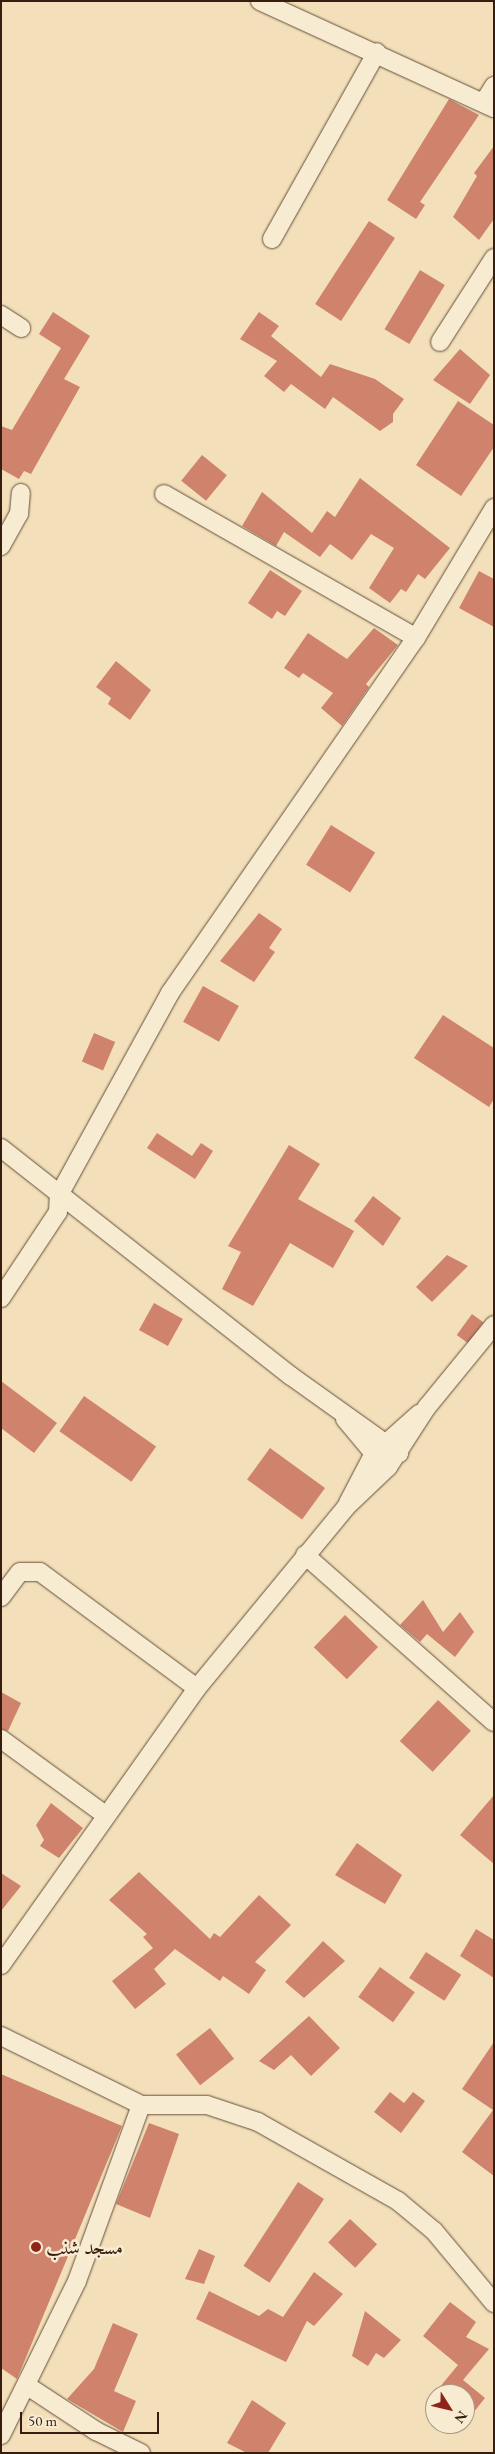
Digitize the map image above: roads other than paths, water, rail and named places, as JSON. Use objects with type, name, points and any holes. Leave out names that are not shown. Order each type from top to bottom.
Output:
[{"type":"street","points":[[260,1],[377,52],[489,105],[494,86]]},
{"type":"street","points":[[272,239],[377,52]]},
{"type":"street","points":[[440,342],[494,258]]},
{"type":"street","points":[[1,315],[21,328]]},
{"type":"street","points":[[1,546],[20,514],[21,493]]},
{"type":"street","points":[[164,494],[416,638]]},
{"type":"street","points":[[1,1298],[58,1212],[59,1195],[170,993],[416,638],[494,508]]},
{"type":"street","points":[[1,1148],[340,1413],[386,1441],[399,1453]]},
{"type":"street","points":[[1,1965],[104,1814],[196,1688],[346,1507],[388,1468],[427,1407],[494,1325]]},
{"type":"street","points":[[346,1507],[373,1455],[386,1441],[427,1407]]},
{"type":"street","points":[[340,1413],[373,1455],[388,1468]]},
{"type":"street","points":[[305,1555],[494,1722]]},
{"type":"street","points":[[1,1597],[20,1572],[40,1572],[196,1688]]},
{"type":"street","points":[[1,1739],[104,1814]]},
{"type":"street","points":[[1,2036],[141,2105],[207,2105],[234,2110],[351,2173],[398,2201],[434,2231],[494,2303]]},
{"type":"street","points":[[1,2435],[95,2240],[141,2105]]},
{"type":"street","points":[[26,2385],[96,2431],[141,2453]]},
{"type":"place","name":"مسجد شنب","points":[[36,2247]]}]
